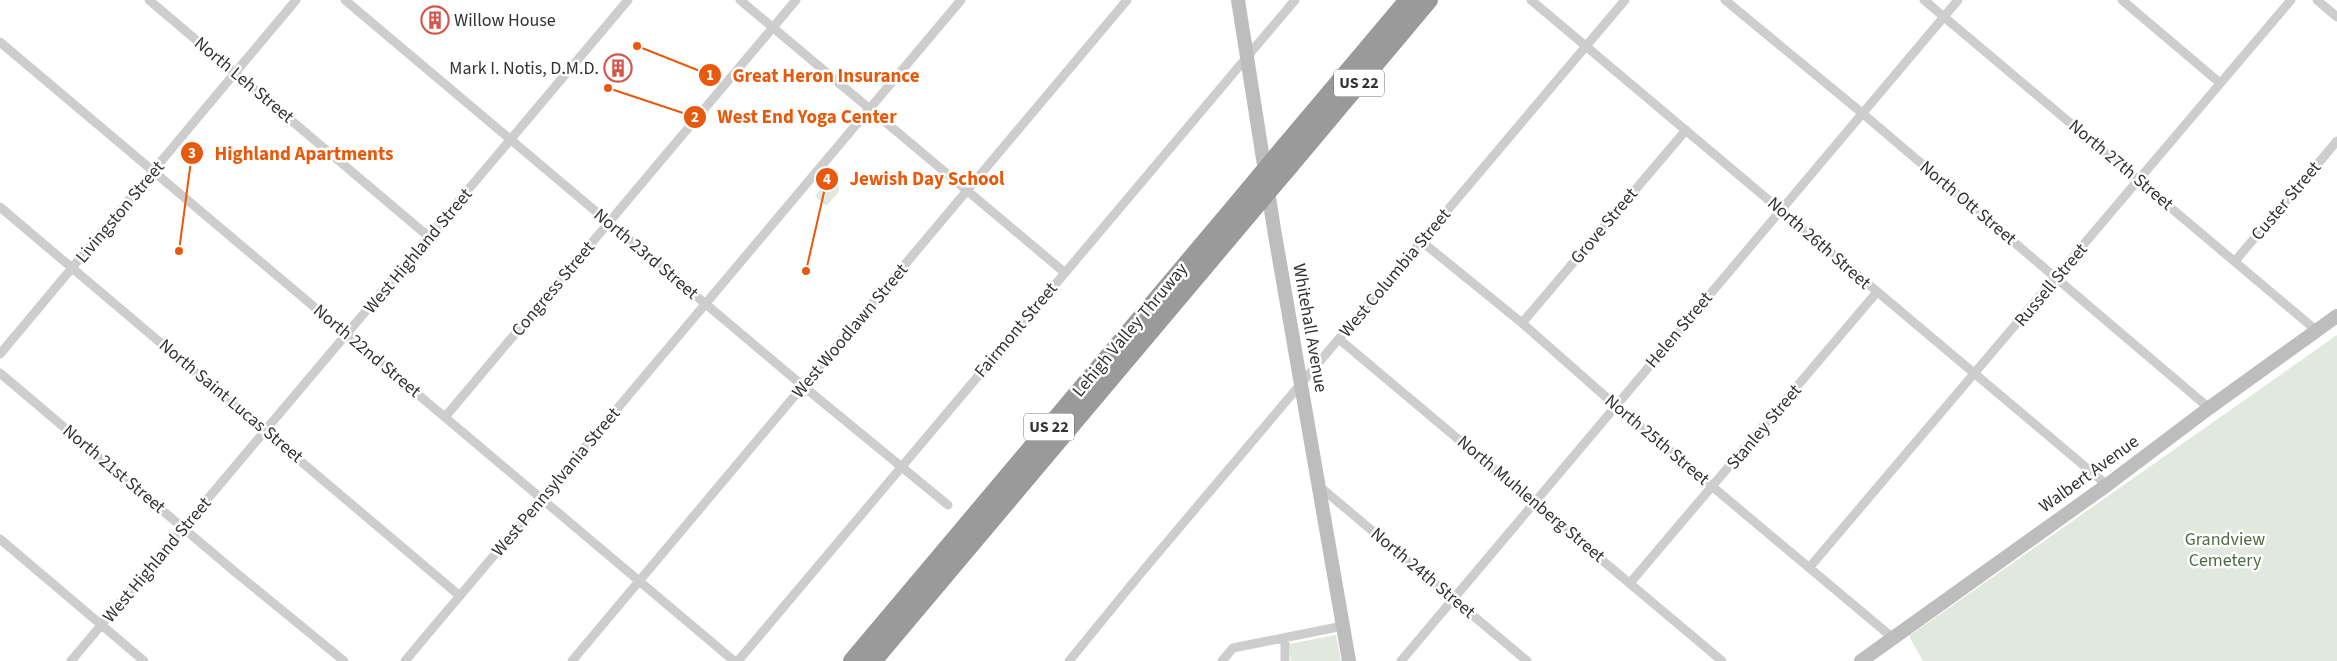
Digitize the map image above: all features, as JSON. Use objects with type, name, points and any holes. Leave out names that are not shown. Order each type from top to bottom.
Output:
[{"type":"highway","name":"Lehigh Valley Thruway","points":[[852,661],[1408,0]]},
{"type":"highway","name":"Lehigh Valley Thruway","points":[[873,661],[1429,0]]},
{"type":"street","name":"North Leh Street","points":[[149,0],[429,237]]},
{"type":"street","name":"Livingston Street","points":[[0,354],[296,0]]},
{"type":"street","name":"North 23rd Street","points":[[345,0],[608,223],[948,505]]},
{"type":"street","name":"West Highland Street","points":[[71,661],[267,431],[628,0]]},
{"type":"street","points":[[740,0],[1064,272]]},
{"type":"street","name":"Congress Street","points":[[444,417],[796,0]]},
{"type":"street","name":"West Pennsylvania Street","points":[[405,661],[961,0]]},
{"type":"street","name":"West Woodlawn Street","points":[[572,661],[1127,0]]},
{"type":"street","name":"Whitehall Avenue","points":[[1238,0],[1246,60],[1349,661]]},
{"type":"street","name":"Fairmont Street","points":[[738,661],[1295,0]]},
{"type":"street","name":"North 26th Street","points":[[1531,0],[2107,485]]},
{"type":"street","name":"West Columbia Street","points":[[1069,661],[1625,0]]},
{"type":"street","name":"North Ott Street","points":[[1725,0],[1862,113],[2209,408]]},
{"type":"street","name":"North 27th Street","points":[[1924,0],[2316,330]]},
{"type":"street","name":"Helen Street","points":[[1401,661],[1958,0]]},
{"type":"street","points":[[2122,0],[2220,83]]},
{"type":"street","name":"Russell Street","points":[[1810,568],[2291,0]]},
{"type":"street","points":[[2317,0],[2337,17]]},
{"type":"street","name":"North 22nd Street","points":[[0,42],[734,661]]},
{"type":"street","name":"Grove Street","points":[[1522,323],[1686,130]]},
{"type":"street","name":"Custer Street","points":[[2235,261],[2337,141]]},
{"type":"street","name":"North Saint Lucas Street","points":[[0,207],[460,596]]},
{"type":"street","name":"North 25th Street","points":[[1421,241],[1522,323],[1615,405],[1893,638]]},
{"type":"street","name":"Stanley Street","points":[[1630,582],[1713,487],[1877,292]]},
{"type":"street","name":"Walbert Avenue","points":[[1861,661],[2107,485],[2209,408],[2337,316]]},
{"type":"street","name":"North Muhlenberg Street","points":[[1339,339],[1722,661]]},
{"type":"street","name":"North 21st Street","points":[[0,372],[184,529],[344,661]]},
{"type":"street","name":"North 24th Street","points":[[1319,486],[1527,661]]},
{"type":"street","points":[[0,540],[144,661]]},
{"type":"street","points":[[1222,661],[1233,648],[1343,626]]},
{"type":"street","points":[[1285,638],[1286,661]]},
{"type":"green space","points":[[830,177],[838,184],[839,192],[826,206],[815,196]]},
{"type":"green space","name":"Grandview Cemetery","points":[[2337,335],[2337,661],[1923,661],[1909,636]]},
{"type":"green space","points":[[1336,635],[1341,661],[1291,661],[1289,644]]},
{"type":"place","name":"Willow House","points":[[435,20]]},
{"type":"place","name":"Great Heron Insurance","points":[[637,46]]},
{"type":"place","name":"Mark I. Notis, D.M.D.","points":[[618,68]]},
{"type":"place","name":"West End Yoga Center","points":[[608,88]]},
{"type":"place","name":"Highland Apartments","points":[[179,251]]},
{"type":"place","name":"Jewish Day School","points":[[806,271]]}]
